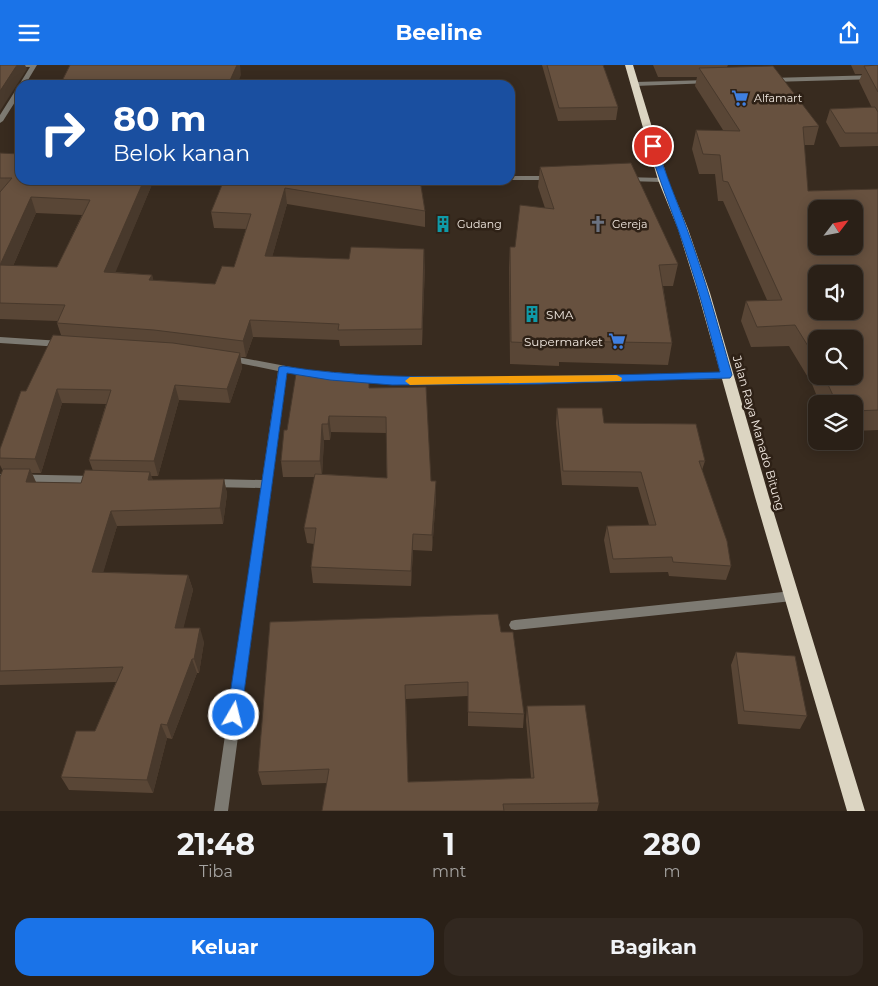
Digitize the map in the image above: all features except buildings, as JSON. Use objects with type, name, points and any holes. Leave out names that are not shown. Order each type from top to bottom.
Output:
[{"type":"highway","name":"Jalan Raya Manado Bitung","points":[[629,65],[663,180],[683,229],[704,293],[856,811]]},
{"type":"street","points":[[0,65],[34,65]]},
{"type":"street","points":[[25,80],[34,65]]},
{"type":"street","points":[[761,80],[878,77]]},
{"type":"street","points":[[636,84],[715,82]]},
{"type":"street","points":[[0,121],[15,96]]},
{"type":"street","points":[[515,177],[558,178]]},
{"type":"street","points":[[615,179],[663,180]]},
{"type":"street","points":[[0,340],[68,345]]},
{"type":"street","points":[[219,357],[330,377],[392,381],[540,381],[727,375]]},
{"type":"street","points":[[221,811],[283,369]]},
{"type":"street","points":[[0,479],[108,481]]},
{"type":"street","points":[[197,483],[266,484]]},
{"type":"street","points":[[515,625],[792,596]]},
{"type":"slow traffic","points":[[410,381],[540,381],[617,378]]},
{"type":"place","name":"Alfamart","points":[[740,98]]},
{"type":"place","name":"Gudang","points":[[443,224]]},
{"type":"place","name":"Gereja","points":[[598,224]]},
{"type":"place","name":"SMA","points":[[532,314]]},
{"type":"place","name":"Supermarket","points":[[617,341]]},
{"type":"route","points":[[234,715],[283,369],[330,377],[392,381],[540,381],[727,375],[704,293],[683,229],[663,180],[653,146]]}]
